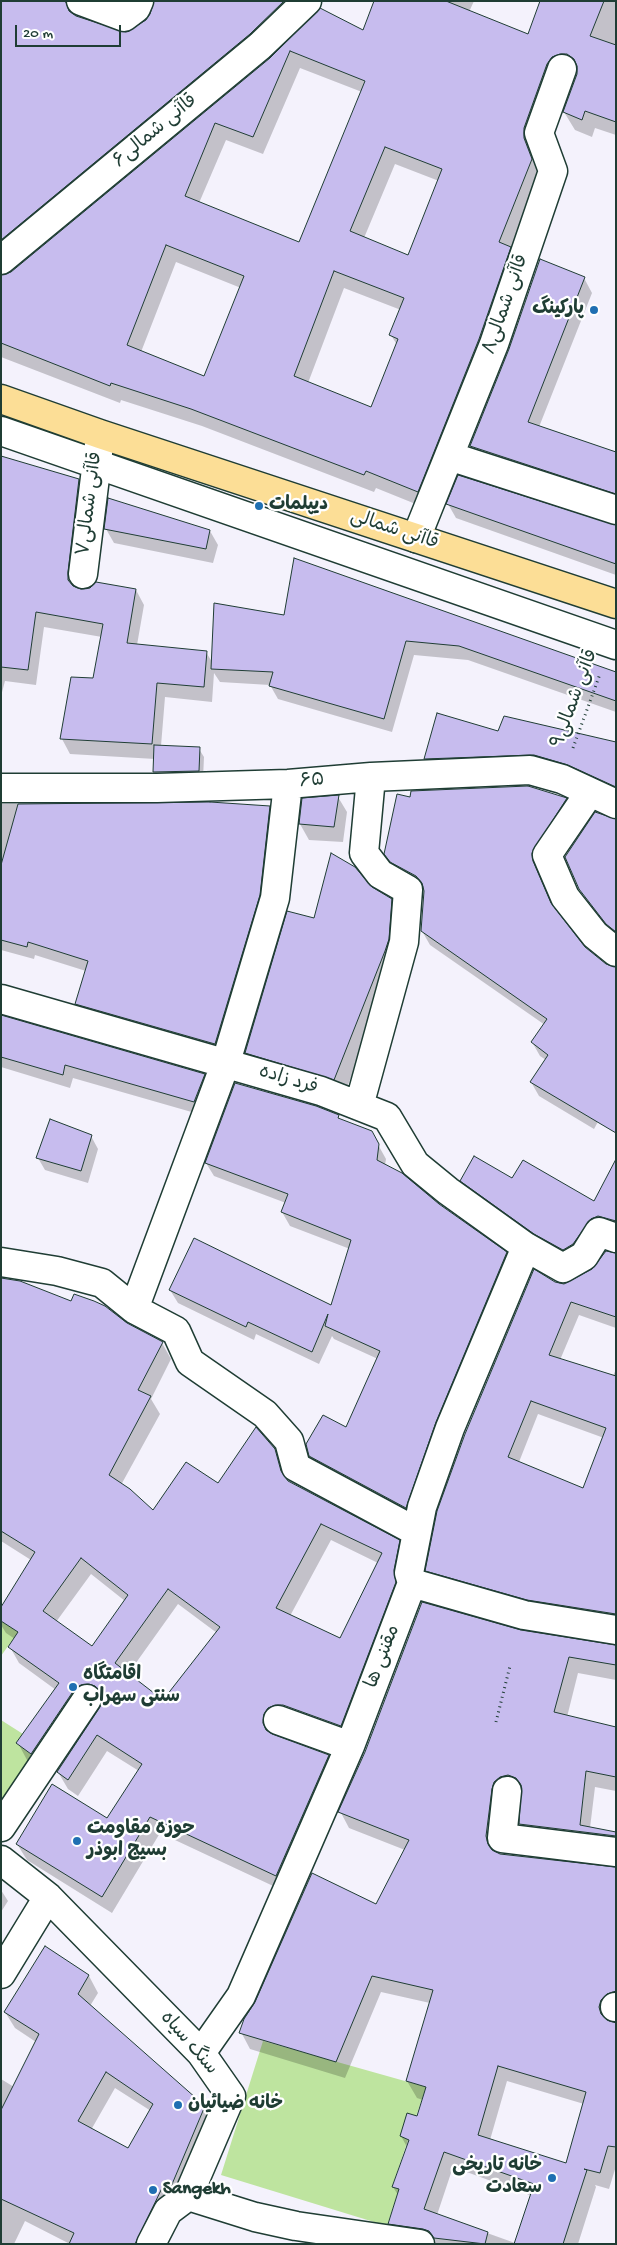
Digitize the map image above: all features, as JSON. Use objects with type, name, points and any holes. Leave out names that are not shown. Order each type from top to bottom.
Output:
[{"type":"main road","name":"قاآنی شمالی","points":[[1,399],[100,434],[616,604]]},
{"type":"street","points":[[81,1],[124,16],[136,8],[139,1]]},
{"type":"street","name":"قاآنی شمالی۶","points":[[1,260],[260,46],[307,1]]},
{"type":"street","name":"قاآنی شمالی۸","points":[[416,538],[494,344],[552,171],[539,133],[562,69]]},
{"type":"street","points":[[1,431],[613,644]]},
{"type":"street","name":"قاآنی شمالی۷","points":[[83,574],[100,434]]},
{"type":"street","points":[[449,456],[616,510]]},
{"type":"street","name":"۶۵","points":[[1,788],[148,788],[288,784],[372,777],[530,770],[562,779],[616,804]]},
{"type":"street","points":[[359,1106],[404,942],[408,890],[380,874],[364,852],[372,777]]},
{"type":"street","points":[[134,1309],[226,1062],[275,898],[288,784]]},
{"type":"street","points":[[590,792],[547,855],[565,897],[595,935],[616,952]]},
{"type":"street","name":"فرد زاده","points":[[1,999],[226,1062],[321,1091],[387,1117],[415,1164],[448,1191],[526,1247],[563,1268],[584,1256],[599,1232],[616,1238]]},
{"type":"street","name":"مقننی ها","points":[[202,2053],[241,1996],[350,1746],[412,1583],[409,1573],[422,1507],[450,1428],[526,1247]]},
{"type":"street","points":[[1,1262],[57,1271],[102,1282],[134,1309],[176,1331],[190,1362],[264,1414],[289,1441],[296,1467],[417,1532]]},
{"type":"street","points":[[412,1583],[524,1615],[616,1630]]},
{"type":"street","points":[[1,1827],[87,1699]]},
{"type":"street","points":[[278,1720],[350,1746]]},
{"type":"street","points":[[507,1791],[502,1838],[616,1852]]},
{"type":"street","name":"سنگ سیاه","points":[[1,1860],[48,1897],[202,2053],[231,2096],[188,2196]]},
{"type":"street","points":[[1,1974],[48,1897]]},
{"type":"street","points":[[151,2244],[168,2210],[188,2196],[255,2217],[294,2235],[420,2244]]},
{"type":"path","name":"۹قاآنی شمالی","points":[[562,779],[613,644]]},
{"type":"path","points":[[496,1722],[510,1666]]},
{"type":"green space","points":[[1,1621],[18,1632],[1,1656]]},
{"type":"green space","points":[[1,1720],[23,1734],[16,1743],[38,1760],[1,1815]]},
{"type":"green space","points":[[263,2041],[426,2087],[392,2187],[399,2189],[387,2226],[221,2175]]},
{"type":"building","points":[[1,1],[63,1],[66,2],[69,11],[76,16],[126,32],[146,20],[154,1],[284,1],[250,34],[1,240]]},
{"type":"building","points":[[374,1],[446,1],[528,34],[540,1],[604,1],[590,36],[616,45],[616,122],[585,111],[582,120],[563,112],[577,74],[577,66],[574,59],[567,54],[552,57],[547,64],[524,128],[524,138],[532,159],[499,242],[511,247],[479,339],[418,492],[366,471],[364,475],[191,409],[111,383],[110,386],[1,343],[1,275],[11,272],[270,58],[320,8],[363,30]],"holes":[[[290,51],[365,81],[299,242],[185,196],[215,123],[253,137]],[[385,147],[442,169],[408,255],[350,231]],[[166,245],[244,276],[204,376],[127,345]],[[334,271],[404,298],[389,335],[398,339],[371,407],[294,376]]]},
{"type":"building","points":[[540,259],[585,277],[528,422],[616,452],[616,494],[470,446],[509,349]]},
{"type":"building","points":[[1,456],[79,479],[68,580],[73,586],[81,589],[90,588],[96,582],[136,589],[127,643],[207,651],[204,687],[157,683],[152,744],[60,739],[71,677],[93,678],[103,624],[36,612],[28,670],[1,667]]},
{"type":"building","points":[[458,475],[616,525],[616,564],[446,504]]},
{"type":"building","points":[[108,498],[210,530],[206,549],[104,529]]},
{"type":"building","points":[[294,558],[616,672],[616,701],[459,646],[406,641],[384,719],[269,686],[273,672],[211,669],[214,603],[284,615]]},
{"type":"building","points":[[437,713],[498,731],[504,716],[616,742],[616,787],[568,765],[534,755],[424,759]]},
{"type":"building","points":[[154,745],[200,747],[199,771],[153,772]]},
{"type":"building","points":[[528,786],[567,798],[532,853],[533,861],[551,903],[585,947],[606,964],[616,967],[616,1133],[530,1082],[548,1055],[531,1042],[547,1019],[421,931],[424,891],[422,883],[416,876],[390,862],[384,854],[397,794],[410,797],[411,791]]},
{"type":"building","points":[[339,795],[334,827],[299,824],[302,798]]},
{"type":"building","points":[[210,802],[270,806],[260,895],[215,1044],[75,1004],[88,961],[28,942],[27,947],[1,940],[1,865],[18,804]]},
{"type":"building","points":[[595,812],[616,819],[616,932],[606,924],[579,889],[565,857]]},
{"type":"building","points":[[331,853],[355,867],[372,887],[392,899],[389,939],[334,1080],[245,1053],[287,911],[314,918]]},
{"type":"building","points":[[1,1015],[205,1074],[194,1102],[65,1065],[63,1075],[1,1057]]},
{"type":"building","points":[[235,1083],[316,1106],[339,1115],[338,1118],[372,1131],[379,1144],[377,1160],[402,1173],[439,1204],[507,1252],[436,1422],[406,1508],[309,1456],[306,1444],[323,1415],[346,1427],[380,1351],[325,1326],[328,1314],[312,1352],[248,1322],[246,1327],[169,1290],[194,1238],[331,1305],[351,1240],[281,1212],[288,1194],[205,1163]]},
{"type":"building","points":[[50,1119],[92,1135],[81,1171],[36,1158]]},
{"type":"building","points":[[474,1156],[512,1178],[523,1160],[594,1201],[616,1159],[616,1221],[598,1216],[591,1219],[573,1244],[563,1250],[534,1234],[460,1181]]},
{"type":"building","points":[[606,1251],[616,1253],[616,1317],[571,1302],[549,1355],[616,1376],[616,1614],[527,1600],[425,1571],[437,1511],[465,1434],[534,1269],[555,1282],[564,1284],[592,1269]],"holes":[[[531,1401],[606,1428],[583,1488],[508,1457]]]},
{"type":"building","points":[[1,1278],[20,1281],[71,1301],[74,1294],[94,1301],[105,1306],[127,1323],[163,1342],[138,1390],[151,1396],[109,1475],[130,1489],[153,1510],[186,1462],[218,1483],[256,1427],[275,1449],[281,1471],[288,1481],[400,1540],[394,1570],[396,1582],[341,1726],[283,1705],[275,1705],[268,1708],[264,1714],[263,1723],[266,1730],[272,1734],[329,1755],[276,1876],[150,1817],[102,1897],[16,1844],[52,1784],[107,1818],[142,1764],[97,1735],[68,1780],[57,1772],[103,1700],[101,1692],[95,1686],[89,1684],[81,1685],[74,1690],[31,1754],[16,1743],[59,1683],[8,1647],[18,1632],[1,1621],[1,1607],[35,1552],[1,1531]],"holes":[[[321,1524],[382,1553],[340,1638],[276,1608]],[[81,1558],[128,1595],[92,1646],[43,1611]],[[168,1589],[220,1627],[163,1700],[115,1663]]]},
{"type":"building","points":[[422,1602],[521,1630],[616,1645],[616,1665],[569,1657],[554,1712],[616,1727],[616,1777],[586,1771],[580,1825],[616,1832],[616,1836],[519,1824],[521,1785],[516,1778],[508,1775],[500,1777],[494,1782],[486,1836],[492,1850],[500,1854],[616,1867],[616,1991],[607,1994],[601,2000],[599,2007],[601,2014],[607,2020],[616,2023],[616,2147],[608,2146],[600,2173],[584,2169],[587,2170],[563,2244],[514,2244],[534,2184],[444,2152],[424,2209],[488,2232],[485,2244],[434,2238],[429,2231],[423,2229],[388,2224],[399,2189],[392,2187],[409,2140],[400,2136],[407,2113],[417,2116],[426,2087],[406,2081],[433,1990],[372,1976],[336,2062],[239,2033],[244,2019],[255,2002],[312,1873],[376,1904],[409,1840],[338,1812],[365,1752]],"holes":[[[498,2066],[586,2092],[566,2163],[478,2135]]]},
{"type":"building","points":[[45,1946],[89,1975],[78,1994],[205,2106],[170,2189],[163,2186],[135,2244],[69,2244],[74,2233],[1,2199],[1,2110],[39,2034],[4,2012]],"holes":[[[106,2072],[153,2104],[128,2148],[78,2121]]]},
{"type":"place","name":"پارکینگ","points":[[594,310]]},
{"type":"place","name":"دیپلمات","points":[[259,506]]},
{"type":"place","name":"اقامتگاه سنتی سهراب","points":[[73,1687]]},
{"type":"place","name":"حوزه مقاومت بسیج ابوذر","points":[[77,1841]]},
{"type":"place","name":"خانه ضیائیان","points":[[178,2105]]},
{"type":"place","name":"خانه تاریخی سعادت","points":[[552,2178]]},
{"type":"place","name":"Sangekh","points":[[153,2190]]}]
